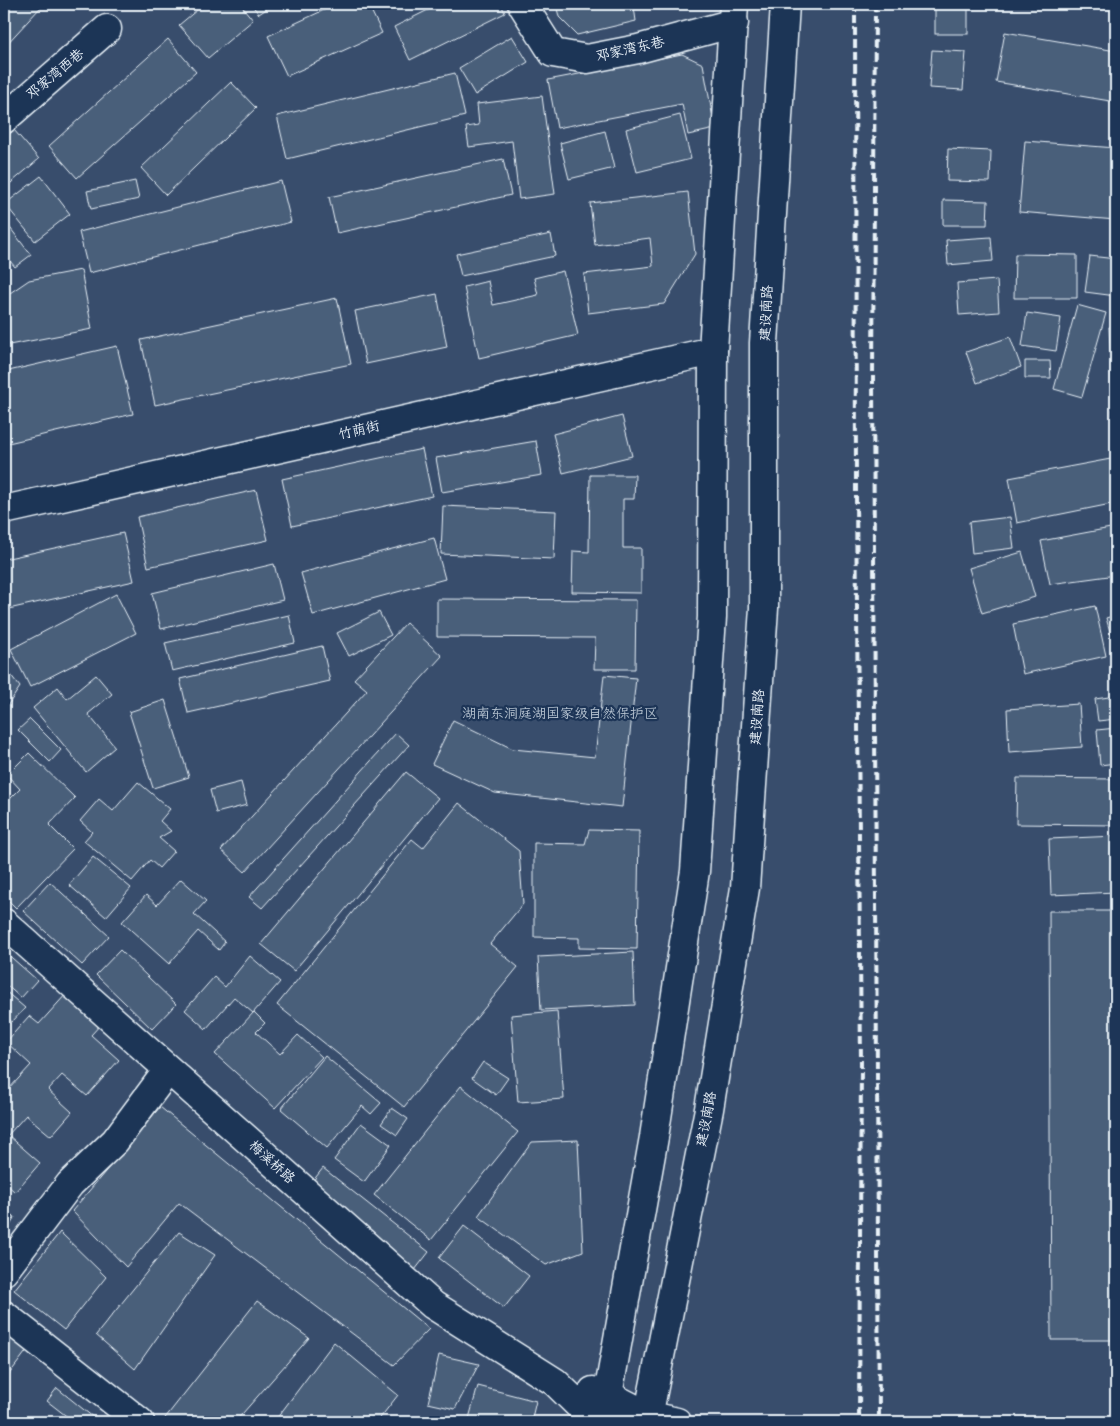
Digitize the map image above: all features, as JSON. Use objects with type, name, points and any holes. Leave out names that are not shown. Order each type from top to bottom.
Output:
[{"type":"main road","name":"邓家湾东巷","points":[[522,4],[553,53],[587,59],[638,48],[734,13]]},
{"type":"main road","name":"建设南路","points":[[647,1419],[709,1109],[745,888],[764,608],[764,344],[785,4]]},
{"type":"main road","points":[[607,1422],[608,1395],[654,1137],[695,871],[712,617],[714,351],[734,13]]},
{"type":"main road","name":"邓家湾西巷","points":[[4,118],[107,29]]},
{"type":"main road","name":"竹荫街","points":[[4,510],[714,351]]},
{"type":"main road","name":"梅溪桥路","points":[[4,923],[433,1305],[555,1382]]},
{"type":"main road","points":[[4,1271],[70,1184],[115,1141],[168,1070]]},
{"type":"main road","points":[[4,1315],[140,1422]]},
{"type":"main road","points":[[555,1382],[608,1395],[647,1419],[677,1422]]},
{"type":"main road","points":[[555,1382],[596,1422]]},
{"type":"green space","name":"湖南东洞庭湖国家级自然保护区","points":[[4,4],[1116,4],[1116,1422],[4,1422]]},
{"type":"building","points":[[4,4],[35,4],[40,8],[4,47]]},
{"type":"building","points":[[204,4],[240,4],[253,20],[208,58],[179,25]]},
{"type":"building","points":[[251,4],[274,4],[259,14]]},
{"type":"building","points":[[337,4],[368,4],[382,33],[287,76],[268,36]]},
{"type":"building","points":[[440,4],[501,4],[505,13],[410,60],[394,27]]},
{"type":"building","points":[[556,4],[649,4],[634,7],[636,21],[577,35],[559,17]]},
{"type":"building","points":[[935,4],[968,4],[968,34],[935,34]]},
{"type":"building","points":[[1005,32],[1116,51],[1116,102],[996,82]]},
{"type":"building","points":[[512,36],[528,62],[475,95],[459,68]]},
{"type":"building","points":[[168,39],[196,72],[77,178],[49,146]]},
{"type":"building","points":[[932,50],[966,52],[963,90],[929,88]]},
{"type":"building","points":[[682,54],[703,64],[715,129],[688,135],[682,104],[557,128],[548,80]]},
{"type":"building","points":[[455,73],[465,116],[287,159],[277,116]]},
{"type":"building","points":[[231,82],[256,108],[166,195],[141,168]]},
{"type":"building","points":[[542,96],[555,194],[519,199],[512,141],[469,147],[466,127],[479,125],[477,104]]},
{"type":"building","points":[[680,115],[691,159],[637,172],[626,129]]},
{"type":"building","points":[[14,130],[39,159],[5,188],[4,139]]},
{"type":"building","points":[[605,131],[614,168],[569,179],[560,143]]},
{"type":"building","points":[[1025,141],[1116,148],[1116,220],[1019,212]]},
{"type":"building","points":[[948,149],[991,151],[990,182],[947,181]]},
{"type":"building","points":[[503,159],[511,195],[337,233],[329,197]]},
{"type":"building","points":[[41,176],[70,214],[35,241],[5,204]]},
{"type":"building","points":[[135,181],[139,199],[91,209],[87,191]]},
{"type":"building","points":[[281,181],[291,222],[89,273],[79,232]]},
{"type":"building","points":[[688,192],[695,254],[664,304],[588,313],[584,274],[653,266],[650,238],[595,245],[590,203]]},
{"type":"building","points":[[943,200],[988,201],[987,225],[943,225]]},
{"type":"building","points":[[4,220],[31,255],[15,267],[4,254]]},
{"type":"building","points":[[551,234],[555,256],[461,276],[456,254]]},
{"type":"building","points":[[991,237],[993,261],[948,265],[946,240]]},
{"type":"building","points":[[1015,254],[1077,255],[1077,298],[1014,298]]},
{"type":"building","points":[[1090,256],[1116,259],[1116,296],[1085,292]]},
{"type":"building","points":[[81,270],[92,329],[4,346],[4,297],[29,280]]},
{"type":"building","points":[[563,271],[578,335],[479,358],[464,287],[488,281],[493,305],[538,295],[534,278]]},
{"type":"building","points":[[997,280],[999,312],[959,315],[957,283]]},
{"type":"building","points":[[437,294],[447,347],[366,364],[355,311]]},
{"type":"building","points":[[337,298],[351,364],[155,405],[141,340]]},
{"type":"building","points":[[1077,305],[1106,313],[1082,397],[1054,389]]},
{"type":"building","points":[[1027,313],[1061,318],[1056,351],[1022,346]]},
{"type":"building","points":[[1109,327],[1116,327],[1116,435],[1114,435]]},
{"type":"building","points":[[1010,337],[1021,367],[977,383],[966,352]]},
{"type":"building","points":[[117,346],[133,414],[4,444],[4,372]]},
{"type":"building","points":[[1025,361],[1050,361],[1051,378],[1025,378]]},
{"type":"building","points":[[622,416],[632,456],[563,473],[553,434]]},
{"type":"building","points":[[536,441],[542,475],[442,492],[436,458]]},
{"type":"building","points":[[422,449],[432,496],[292,526],[282,479]]},
{"type":"building","points":[[1116,458],[1116,503],[1017,523],[1009,478]]},
{"type":"building","points":[[590,475],[635,475],[634,499],[623,499],[623,548],[641,548],[641,593],[572,592],[573,551],[589,552]]},
{"type":"building","points":[[256,490],[268,540],[148,567],[137,517]]},
{"type":"building","points":[[443,506],[556,511],[554,559],[441,554]]},
{"type":"building","points":[[1010,517],[1014,548],[972,553],[969,522]]},
{"type":"building","points":[[1116,527],[1116,575],[1050,584],[1041,541]]},
{"type":"building","points":[[123,533],[134,581],[4,610],[4,559]]},
{"type":"building","points":[[434,538],[445,579],[313,615],[301,573]]},
{"type":"building","points":[[1022,552],[1035,597],[982,613],[969,568]]},
{"type":"building","points":[[274,564],[283,600],[161,629],[152,593]]},
{"type":"building","points":[[116,594],[136,633],[30,687],[11,649]]},
{"type":"building","points":[[437,599],[636,600],[635,669],[594,669],[595,638],[437,637]]},
{"type":"building","points":[[1095,606],[1106,656],[1023,674],[1013,624]]},
{"type":"building","points":[[379,612],[391,635],[349,656],[337,633]]},
{"type":"building","points":[[289,615],[295,643],[172,671],[165,643]]},
{"type":"building","points":[[1116,615],[1116,652],[1106,618]]},
{"type":"building","points":[[406,623],[442,656],[245,872],[221,850],[367,690],[354,679]]},
{"type":"building","points":[[322,646],[330,681],[188,713],[180,679]]},
{"type":"building","points":[[4,666],[20,687],[4,711]]},
{"type":"building","points":[[96,675],[112,694],[88,714],[115,747],[86,772],[33,708],[58,687],[67,699]]},
{"type":"building","points":[[604,675],[636,678],[622,807],[495,793],[432,764],[453,720],[513,749],[595,757]]},
{"type":"building","points":[[1116,696],[1116,719],[1098,721],[1095,699]]},
{"type":"building","points":[[165,700],[189,777],[153,788],[129,712]]},
{"type":"building","points":[[1079,704],[1082,747],[1009,752],[1007,709]]},
{"type":"building","points":[[30,719],[61,750],[50,762],[18,730]]},
{"type":"building","points":[[1116,728],[1116,763],[1100,765],[1097,730]]},
{"type":"building","points":[[396,733],[409,745],[262,908],[249,897]]},
{"type":"building","points":[[29,753],[75,798],[49,825],[73,849],[16,908],[4,896],[4,805],[20,789],[7,775]]},
{"type":"building","points":[[406,772],[438,798],[294,971],[261,944]]},
{"type":"building","points":[[1017,778],[1116,779],[1116,825],[1016,824]]},
{"type":"building","points":[[138,782],[170,809],[160,821],[171,831],[159,838],[174,851],[159,868],[150,860],[132,881],[84,841],[92,832],[80,821],[99,799],[113,811]]},
{"type":"building","points":[[241,782],[247,805],[216,813],[210,790]]},
{"type":"building","points":[[459,803],[519,851],[523,904],[490,944],[518,967],[404,1107],[277,1005],[412,839],[423,848]]},
{"type":"building","points":[[589,830],[639,831],[637,949],[579,948],[579,938],[534,937],[534,843],[585,844]]},
{"type":"building","points":[[1116,836],[1116,892],[1051,895],[1049,839]]},
{"type":"building","points":[[93,857],[131,888],[106,917],[69,885]]},
{"type":"building","points":[[181,879],[206,901],[194,914],[225,942],[219,950],[198,931],[169,964],[122,922],[146,895],[157,905]]},
{"type":"building","points":[[50,882],[109,936],[82,965],[23,911]]},
{"type":"building","points":[[1049,911],[1116,911],[1116,1340],[1051,1340]]},
{"type":"building","points":[[120,950],[176,1004],[152,1029],[96,975]]},
{"type":"building","points":[[4,951],[37,980],[21,998],[4,983]]},
{"type":"building","points":[[633,952],[635,1005],[541,1010],[538,957]]},
{"type":"building","points":[[250,956],[280,982],[253,1013],[234,997],[206,1029],[185,1010],[214,977],[225,987]]},
{"type":"building","points":[[4,990],[25,1008],[12,1022],[4,1015]]},
{"type":"building","points":[[67,993],[102,1023],[91,1035],[119,1060],[87,1096],[62,1075],[48,1090],[72,1112],[51,1136],[26,1115],[8,1135],[40,1163],[15,1192],[4,1182],[4,1088],[7,1091],[31,1065],[6,1042],[29,1016],[39,1024]]},
{"type":"building","points":[[557,1011],[564,1099],[518,1102],[511,1015]]},
{"type":"building","points":[[254,1012],[265,1023],[256,1032],[280,1054],[298,1035],[322,1057],[275,1108],[215,1054]]},
{"type":"building","points":[[325,1056],[381,1103],[371,1114],[362,1106],[327,1148],[281,1109]]},
{"type":"building","points":[[483,1062],[508,1078],[496,1095],[472,1078]]},
{"type":"building","points":[[461,1086],[518,1132],[431,1240],[374,1195]]},
{"type":"building","points":[[160,1107],[429,1329],[394,1365],[179,1203],[126,1267],[72,1211]]},
{"type":"building","points":[[392,1108],[408,1119],[397,1135],[381,1124]]},
{"type":"building","points":[[361,1123],[391,1145],[364,1182],[334,1160]]},
{"type":"building","points":[[578,1140],[583,1251],[546,1265],[478,1216],[532,1142]]},
{"type":"building","points":[[323,1168],[429,1252],[415,1270],[309,1186]]},
{"type":"building","points":[[4,1211],[15,1217],[4,1236]]},
{"type":"building","points":[[464,1226],[529,1276],[504,1308],[439,1258]]},
{"type":"building","points":[[60,1232],[106,1277],[64,1330],[14,1290]]},
{"type":"building","points":[[179,1232],[215,1255],[135,1369],[96,1335]]},
{"type":"building","points":[[257,1301],[309,1338],[235,1422],[162,1422]]},
{"type":"building","points":[[4,1330],[28,1349],[4,1381]]},
{"type":"building","points":[[334,1342],[398,1395],[377,1422],[274,1422]]},
{"type":"building","points":[[439,1355],[479,1364],[455,1409],[428,1403]]},
{"type":"building","points":[[478,1386],[536,1401],[531,1422],[468,1422]]},
{"type":"building","points":[[57,1388],[99,1422],[74,1422],[47,1401]]},
{"type":"railway","points":[[855,4],[856,496],[861,1063],[859,1422]]},
{"type":"railway","points":[[875,4],[873,379],[879,1422]]}]
